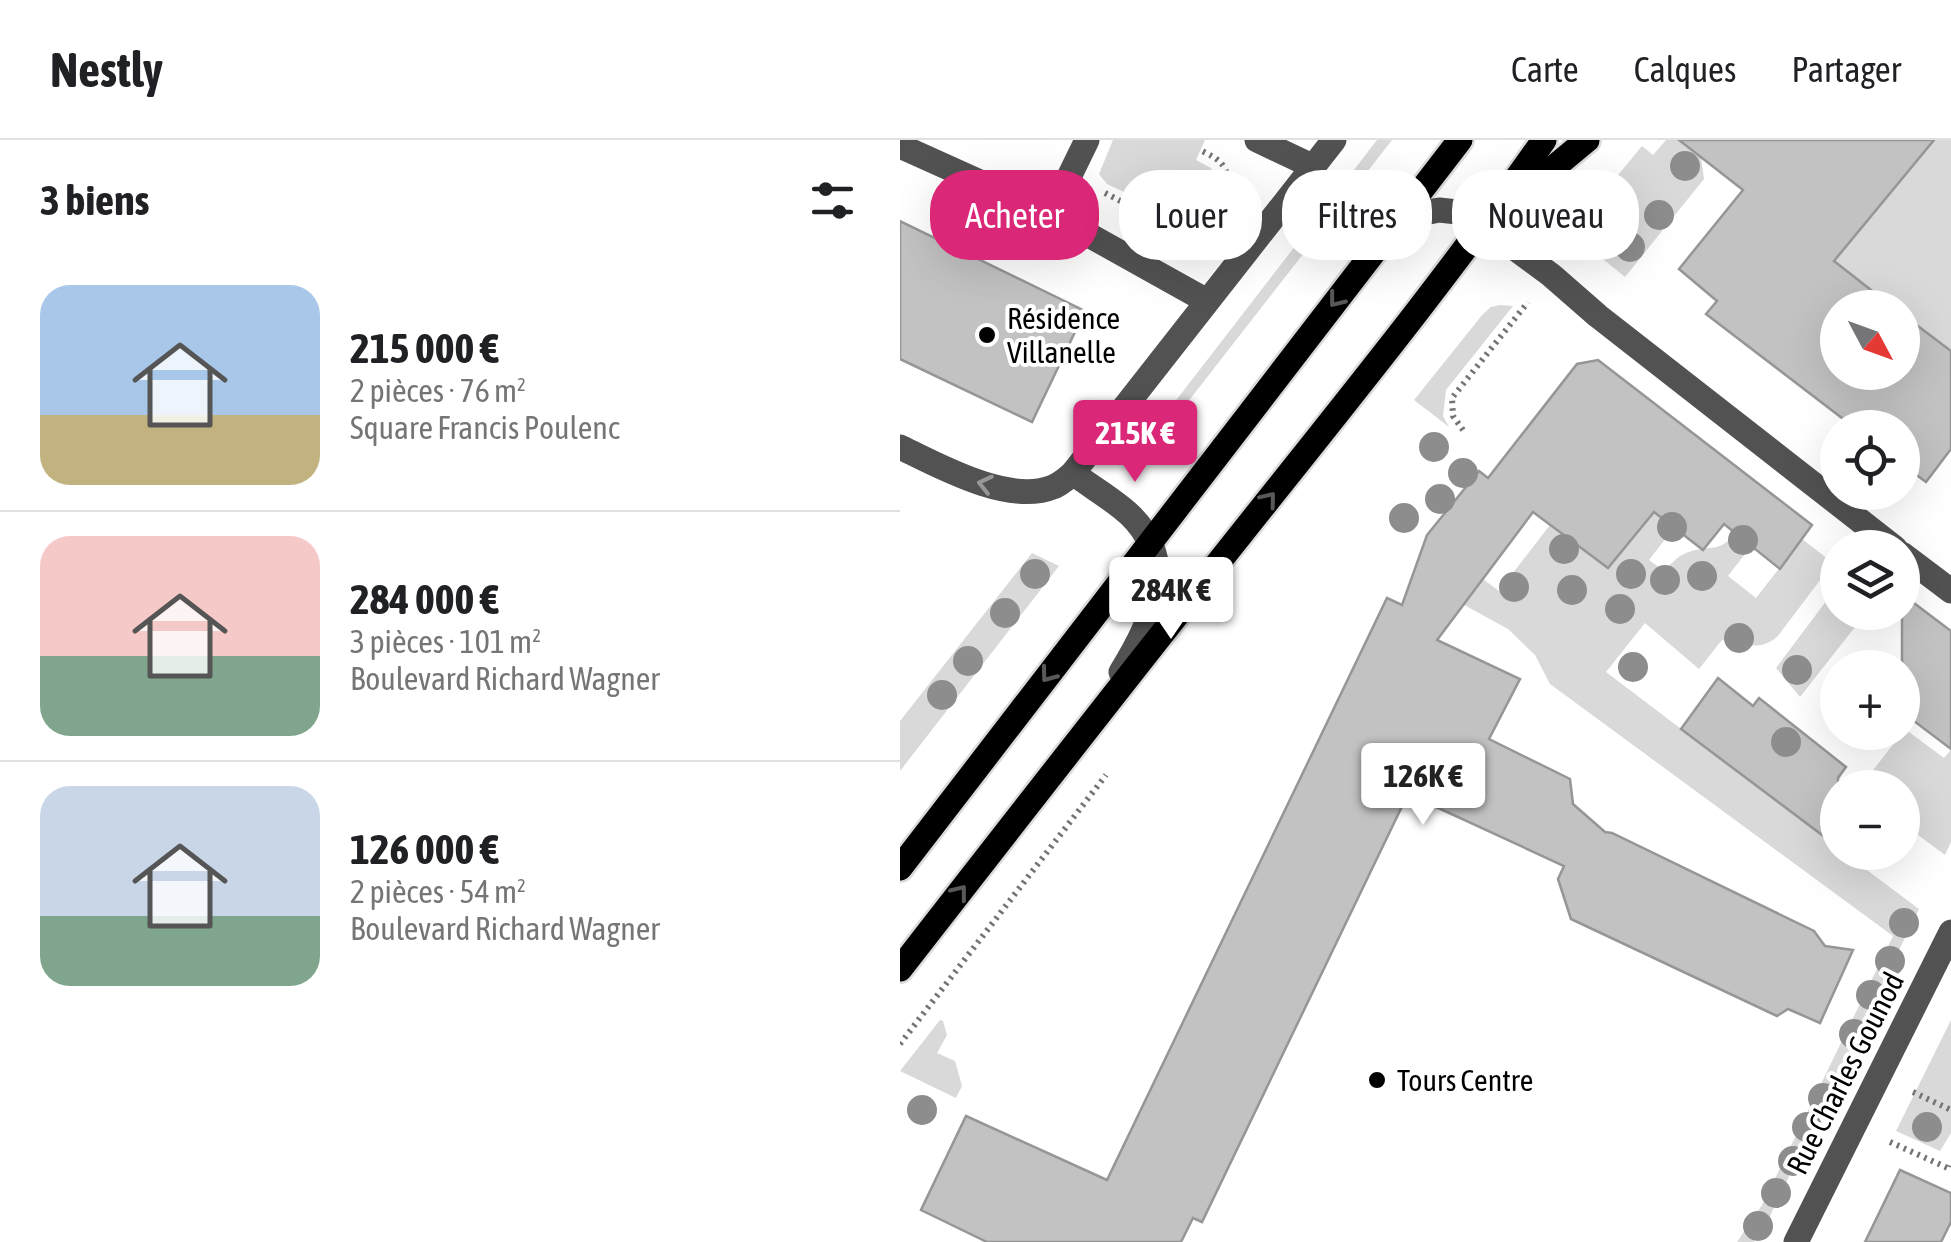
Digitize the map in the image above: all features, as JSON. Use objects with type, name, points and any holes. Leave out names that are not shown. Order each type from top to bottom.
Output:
[{"type":"main road","points":[[1432,176],[1460,140]]},
{"type":"main road","points":[[1523,170],[1544,140]]},
{"type":"main road","points":[[1551,170],[1587,140]]},
{"type":"main road","points":[[900,868],[1367,260]]},
{"type":"main road","points":[[900,969],[1457,260]]},
{"type":"street","points":[[1072,170],[1087,140]]},
{"type":"street","points":[[1258,140],[1312,166]]},
{"type":"street","points":[[900,447],[962,478],[991,486],[1038,491],[1054,487],[1073,473],[1334,140]]},
{"type":"street","points":[[900,146],[953,170]]},
{"type":"street","points":[[1099,241],[1208,301]]},
{"type":"street","points":[[1530,260],[1872,530]]},
{"type":"street","points":[[1073,473],[1129,514],[1149,542],[1159,588],[1145,633],[1090,723]]},
{"type":"street","points":[[1920,568],[1951,591]]},
{"type":"street","name":"Rue Charles Gounod","points":[[1796,1242],[1951,932]]},
{"type":"path","points":[[1099,191],[1177,230],[1201,230],[1214,218],[1228,173],[1216,158],[1200,150]]},
{"type":"path","points":[[1463,430],[1453,416],[1452,398],[1536,294]]},
{"type":"path","points":[[1912,1092],[1951,1110]]},
{"type":"path","points":[[1888,1142],[1950,1169],[1951,1166]]},
{"type":"shaded area","points":[[1113,140],[1205,140],[1196,160],[1212,170],[1119,170],[1119,190],[1099,174]]},
{"type":"shaded area","points":[[1377,140],[1392,140],[1369,170],[1354,170]]},
{"type":"shaded area","points":[[1666,140],[1688,140],[1700,150],[1704,179],[1639,260],[1639,170],[1622,170],[1642,146],[1653,155]]},
{"type":"shaded area","points":[[1934,140],[1951,140],[1951,351],[1920,327],[1920,290],[1872,290],[1834,261]]},
{"type":"shaded area","points":[[1284,260],[1298,260],[1155,444],[1147,449],[1140,447]]},
{"type":"shaded area","points":[[1604,260],[1639,260],[1625,277]]},
{"type":"shaded area","points":[[1500,305],[1513,306],[1446,390],[1443,416],[1449,427],[1414,400],[1483,314]]},
{"type":"shaded area","points":[[1666,496],[1686,512],[1649,560],[1664,571],[1684,554],[1722,545],[1741,523],[1757,528],[1742,551],[1745,554],[1728,576],[1756,598],[1802,539],[1820,553],[1820,580],[1770,642],[1757,646],[1722,640],[1699,669],[1645,623],[1606,672],[1820,834],[1820,870],[1867,870],[1919,909],[1754,1242],[1737,1242],[1762,1205],[1893,936],[1550,684],[1535,655],[1508,629],[1446,595],[1468,568],[1499,591],[1550,525],[1608,568]]},
{"type":"shaded area","points":[[1032,553],[1059,566],[900,771],[900,721]]},
{"type":"shaded area","points":[[1820,609],[1820,630],[1853,630],[1837,650],[1820,650],[1820,672],[1800,697],[1776,668]]},
{"type":"shaded area","points":[[1920,740],[1944,758],[1951,750],[1951,842],[1945,855],[1920,837],[1920,770],[1873,770],[1889,750],[1920,750]]},
{"type":"shaded area","points":[[940,1020],[947,1035],[937,1053],[955,1061],[962,1086],[956,1098],[900,1071]]},
{"type":"shaded area","points":[[1951,1020],[1951,1133],[1940,1151],[1896,1131]]},
{"type":"building","points":[[1679,140],[1934,140],[1834,261],[1871,290],[1820,290],[1820,390],[1920,390],[1920,328],[1951,351],[1951,449],[1926,482],[1920,478],[1920,410],[1831,410],[1706,314],[1717,301],[1679,269],[1743,190]]},
{"type":"building","name":"Résidence Villanelle","points":[[900,221],[930,236],[930,260],[980,260],[1085,311],[1032,422],[900,359]]},
{"type":"building","points":[[1598,360],[1812,525],[1780,569],[1724,524],[1703,550],[1654,512],[1608,568],[1533,512],[1437,640],[1520,679],[1489,739],[1570,779],[1573,804],[1605,832],[1814,931],[1825,946],[1853,950],[1820,1023],[1788,1009],[1777,1016],[1571,919],[1558,879],[1564,866],[1408,794],[1202,1222],[1193,1218],[1181,1242],[987,1242],[921,1210],[966,1116],[1107,1180],[1387,598],[1402,605],[1427,535],[1479,471],[1488,478],[1577,364]]},
{"type":"building","points":[[1920,608],[1951,631],[1951,749],[1920,726],[1920,650],[1902,650],[1902,630],[1920,630]]},
{"type":"building","points":[[1718,678],[1753,706],[1759,698],[1846,767],[1820,770],[1820,833],[1681,729]]},
{"type":"building","points":[[1900,1170],[1951,1193],[1951,1222],[1941,1242],[1865,1242]]},
{"type":"place","name":"Résidence Villanelle","points":[[987,335]]},
{"type":"place","name":"Tours Centre","points":[[1377,1080]]}]
